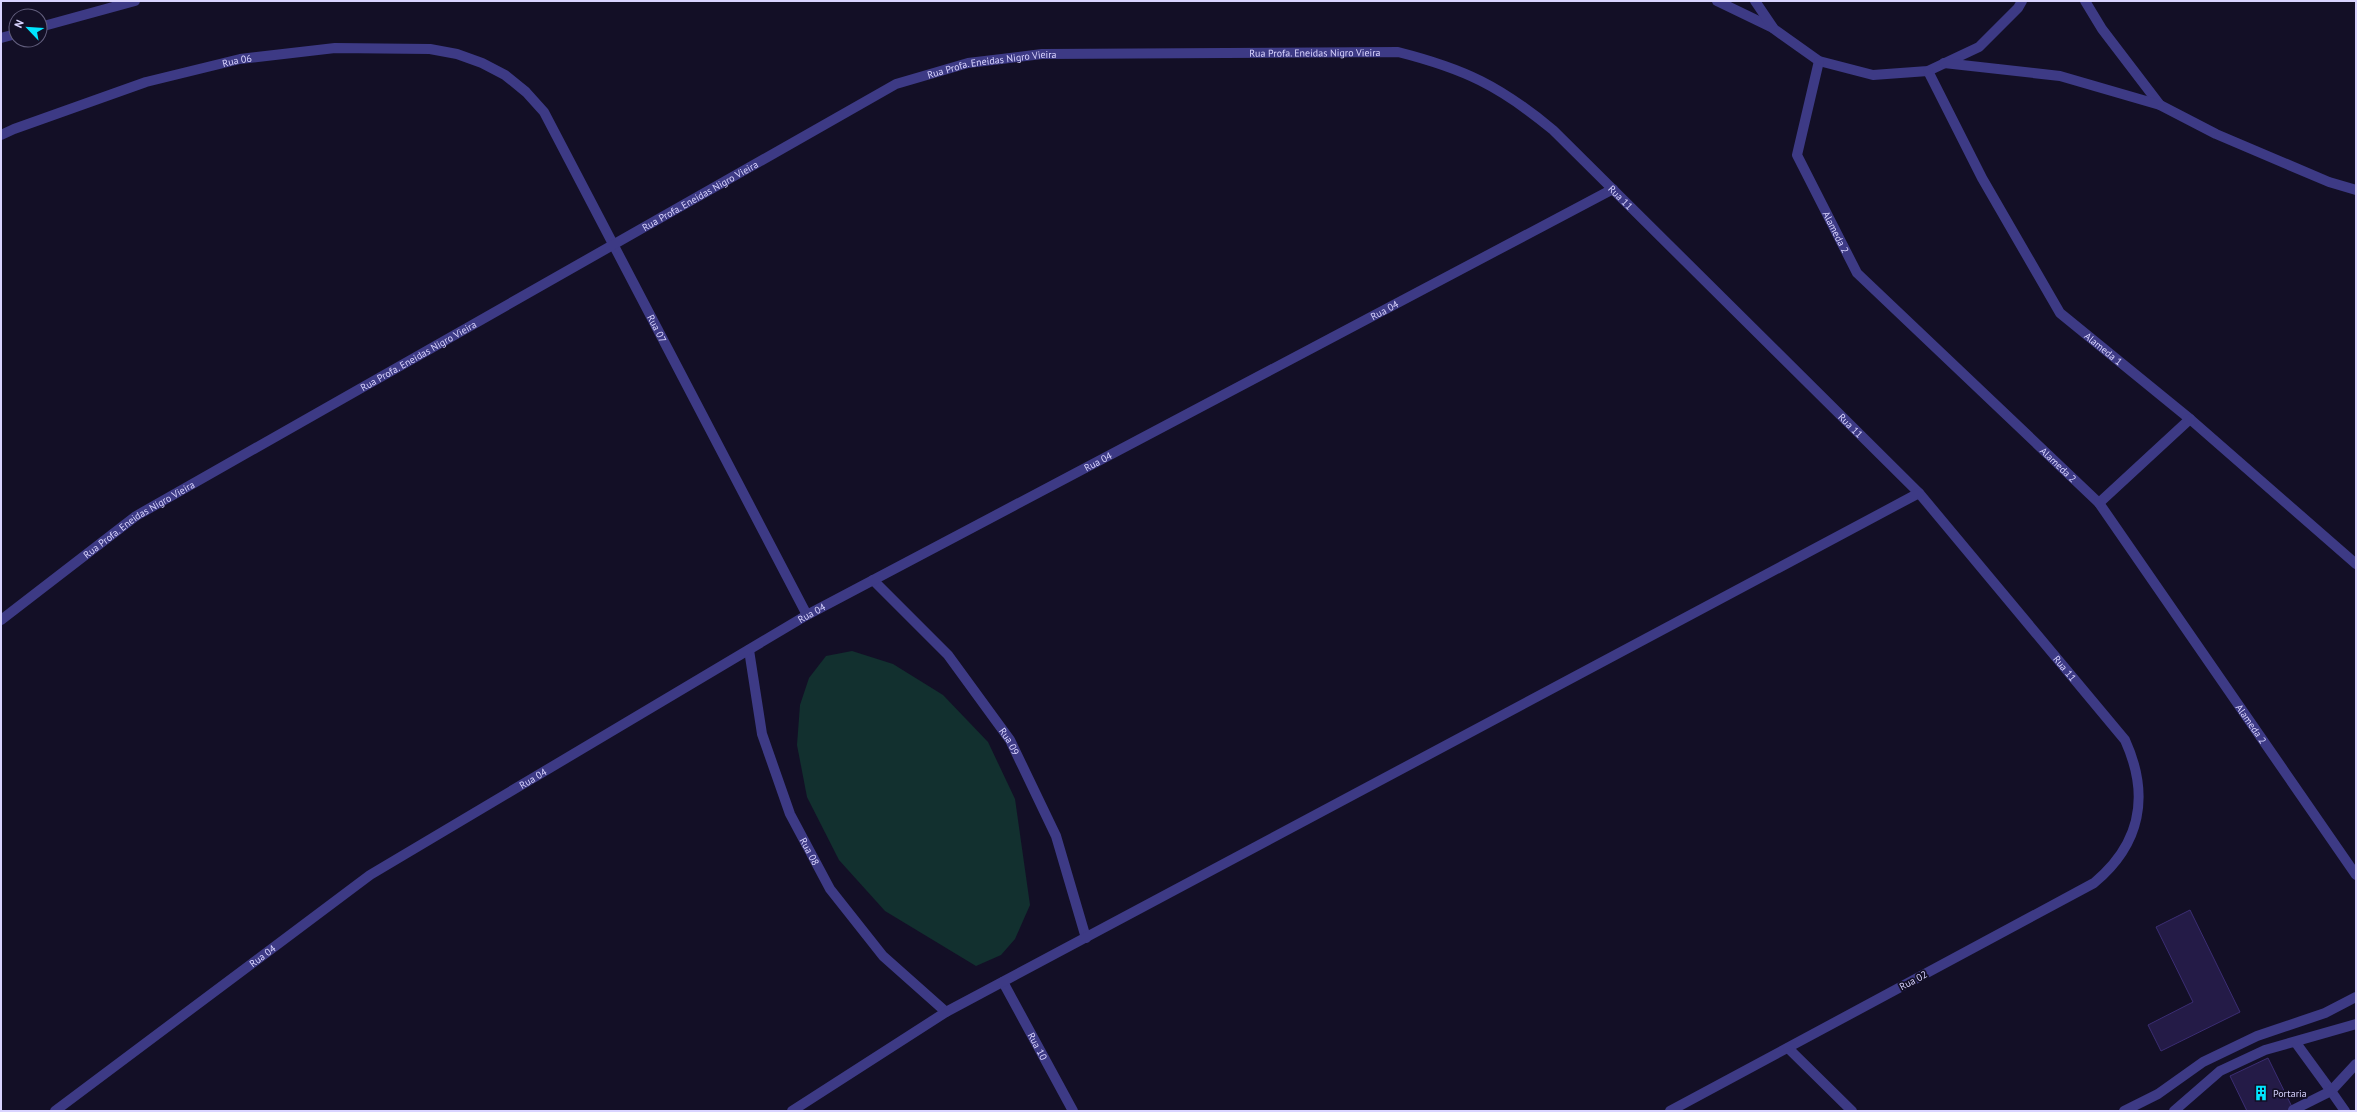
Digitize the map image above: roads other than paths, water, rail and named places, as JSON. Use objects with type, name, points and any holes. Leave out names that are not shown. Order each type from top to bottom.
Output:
[{"type":"street","points":[[48,25],[122,2],[135,1]]},
{"type":"street","points":[[1717,1],[1774,29],[1819,61],[1873,75],[1928,71],[1979,47],[2018,8],[2022,1]]},
{"type":"street","points":[[1755,1],[1774,29]]},
{"type":"street","points":[[2084,1],[2102,29],[2160,105]]},
{"type":"street","name":"Rua 06","points":[[1,135],[146,82],[240,59],[335,48],[430,49],[457,54],[482,63]]},
{"type":"street","name":"Rua Profa. Eneidas Nigro Vieira","points":[[1,620],[136,516],[896,84],[968,63],[1042,54],[1398,52],[1441,63],[1482,80]]},
{"type":"street","name":"Alameda 2","points":[[1819,61],[1797,155],[1857,273],[2099,503],[2356,874]]},
{"type":"street","name":"Rua 07","points":[[482,63],[505,75],[526,92],[544,112],[615,245],[807,615]]},
{"type":"street","points":[[1944,63],[2060,76],[2160,105],[2216,134],[2329,182],[2356,190]]},
{"type":"street","name":"Alameda 1","points":[[1928,71],[1982,178],[2060,313],[2190,419],[2356,564]]},
{"type":"street","name":"Rua 11","points":[[1482,80],[1519,102],[1553,130],[1920,493],[2125,740],[2138,773],[2140,791],[2135,826]]},
{"type":"street","name":"Rua 04","points":[[55,1111],[370,875],[807,615],[1613,189]]},
{"type":"street","points":[[2099,503],[2190,419]]},
{"type":"street","points":[[792,1111],[946,1012],[1920,493]]},
{"type":"street","name":"Rua 09","points":[[873,580],[948,655],[1010,740],[1056,836],[1086,938]]},
{"type":"street","name":"Rua 08","points":[[749,650],[762,734],[790,814],[830,889],[883,956],[946,1012]]},
{"type":"street","name":"Rua 02","points":[[1670,1111],[2094,883],[2119,858],[2135,826]]},
{"type":"street","name":"Rua 10","points":[[1003,982],[1073,1111]]},
{"type":"street","points":[[2124,1111],[2158,1094],[2210,1059],[2257,1036],[2325,1013],[2356,997]]},
{"type":"street","points":[[2174,1111],[2220,1071],[2265,1050],[2296,1043],[2356,1024]]},
{"type":"street","points":[[2296,1043],[2345,1111]]},
{"type":"street","points":[[1788,1048],[1852,1111]]},
{"type":"street","points":[[2293,1110],[2331,1091],[2356,1064]]},
{"type":"place","name":"Portaria","points":[[2261,1093]]}]
